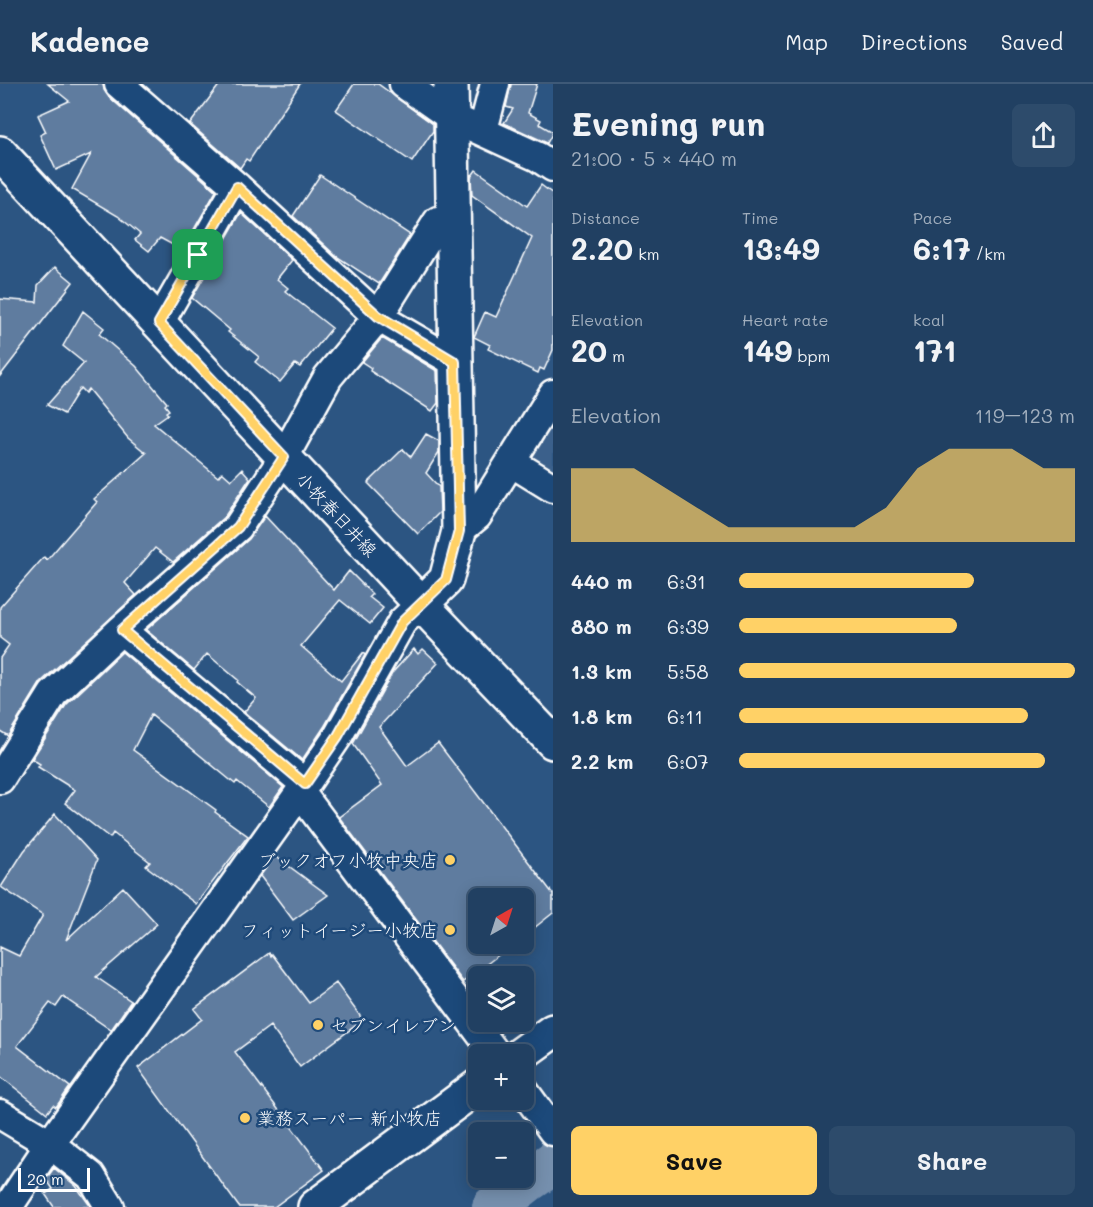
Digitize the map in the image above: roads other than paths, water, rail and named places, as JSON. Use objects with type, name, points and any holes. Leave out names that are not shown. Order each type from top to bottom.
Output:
[{"type":"main road","points":[[421,604],[446,580],[459,531],[451,84]]},
{"type":"main road","name":"小牧春日井線","points":[[0,153],[553,742]]},
{"type":"main road","points":[[534,1044],[553,1030]]},
{"type":"main road","points":[[315,1207],[468,1093]]},
{"type":"street","points":[[404,84],[451,117],[483,130],[538,157],[553,167]]},
{"type":"street","points":[[483,130],[495,84]]},
{"type":"street","points":[[121,85],[378,316],[455,362]]},
{"type":"street","points":[[159,323],[237,187]]},
{"type":"street","points":[[0,779],[54,694],[238,527],[284,457],[328,377],[378,316],[438,221],[453,219]]},
{"type":"street","points":[[459,531],[477,516],[553,394]]},
{"type":"street","points":[[511,462],[553,488]]},
{"type":"street","points":[[8,1207],[338,736],[402,622],[421,604]]},
{"type":"street","points":[[122,630],[302,788],[489,1044]]},
{"type":"street","points":[[534,1105],[553,1131]]},
{"type":"street","points":[[0,1114],[50,1144],[91,1176],[110,1207]]},
{"type":"waterway","points":[[494,1207],[553,1163]]},
{"type":"place","name":"ブックオフ小牧中央店","points":[[450,860]]},
{"type":"place","name":"フィットイージー小牧店","points":[[450,930]]},
{"type":"place","name":"セブンイレブン","points":[[318,1025]]},
{"type":"place","name":"業務スーパー 新小牧店","points":[[245,1118]]}]
